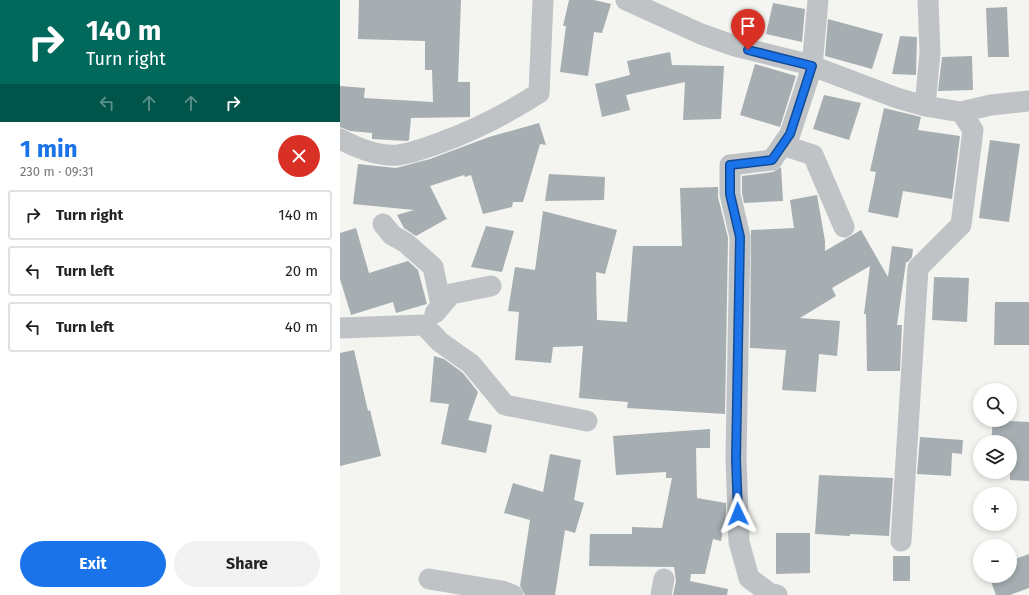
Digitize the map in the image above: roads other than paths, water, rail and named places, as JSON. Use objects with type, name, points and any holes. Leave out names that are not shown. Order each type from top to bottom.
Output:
[{"type":"street","points":[[340,139],[355,147],[370,152],[397,155],[425,148],[472,131],[512,111],[539,92],[543,0]]},
{"type":"street","points":[[626,0],[701,34],[735,46],[812,66],[925,106],[961,112],[991,105],[1029,100]]},
{"type":"street","points":[[777,595],[769,593],[749,578],[739,542],[736,459],[740,237],[730,194],[730,165],[772,160],[790,134],[812,66],[818,0]]},
{"type":"street","points":[[925,106],[930,53],[928,0]]},
{"type":"street","points":[[901,541],[918,268],[961,225],[973,130],[961,112]]},
{"type":"street","points":[[782,145],[813,155],[844,227]]},
{"type":"street","points":[[383,224],[392,235],[406,243],[433,267],[442,305]]},
{"type":"street","points":[[340,328],[424,325],[451,294],[491,286]]},
{"type":"street","points":[[424,325],[440,342],[471,364],[505,405],[587,421]]},
{"type":"street","points":[[429,579],[502,591],[513,595]]}]
